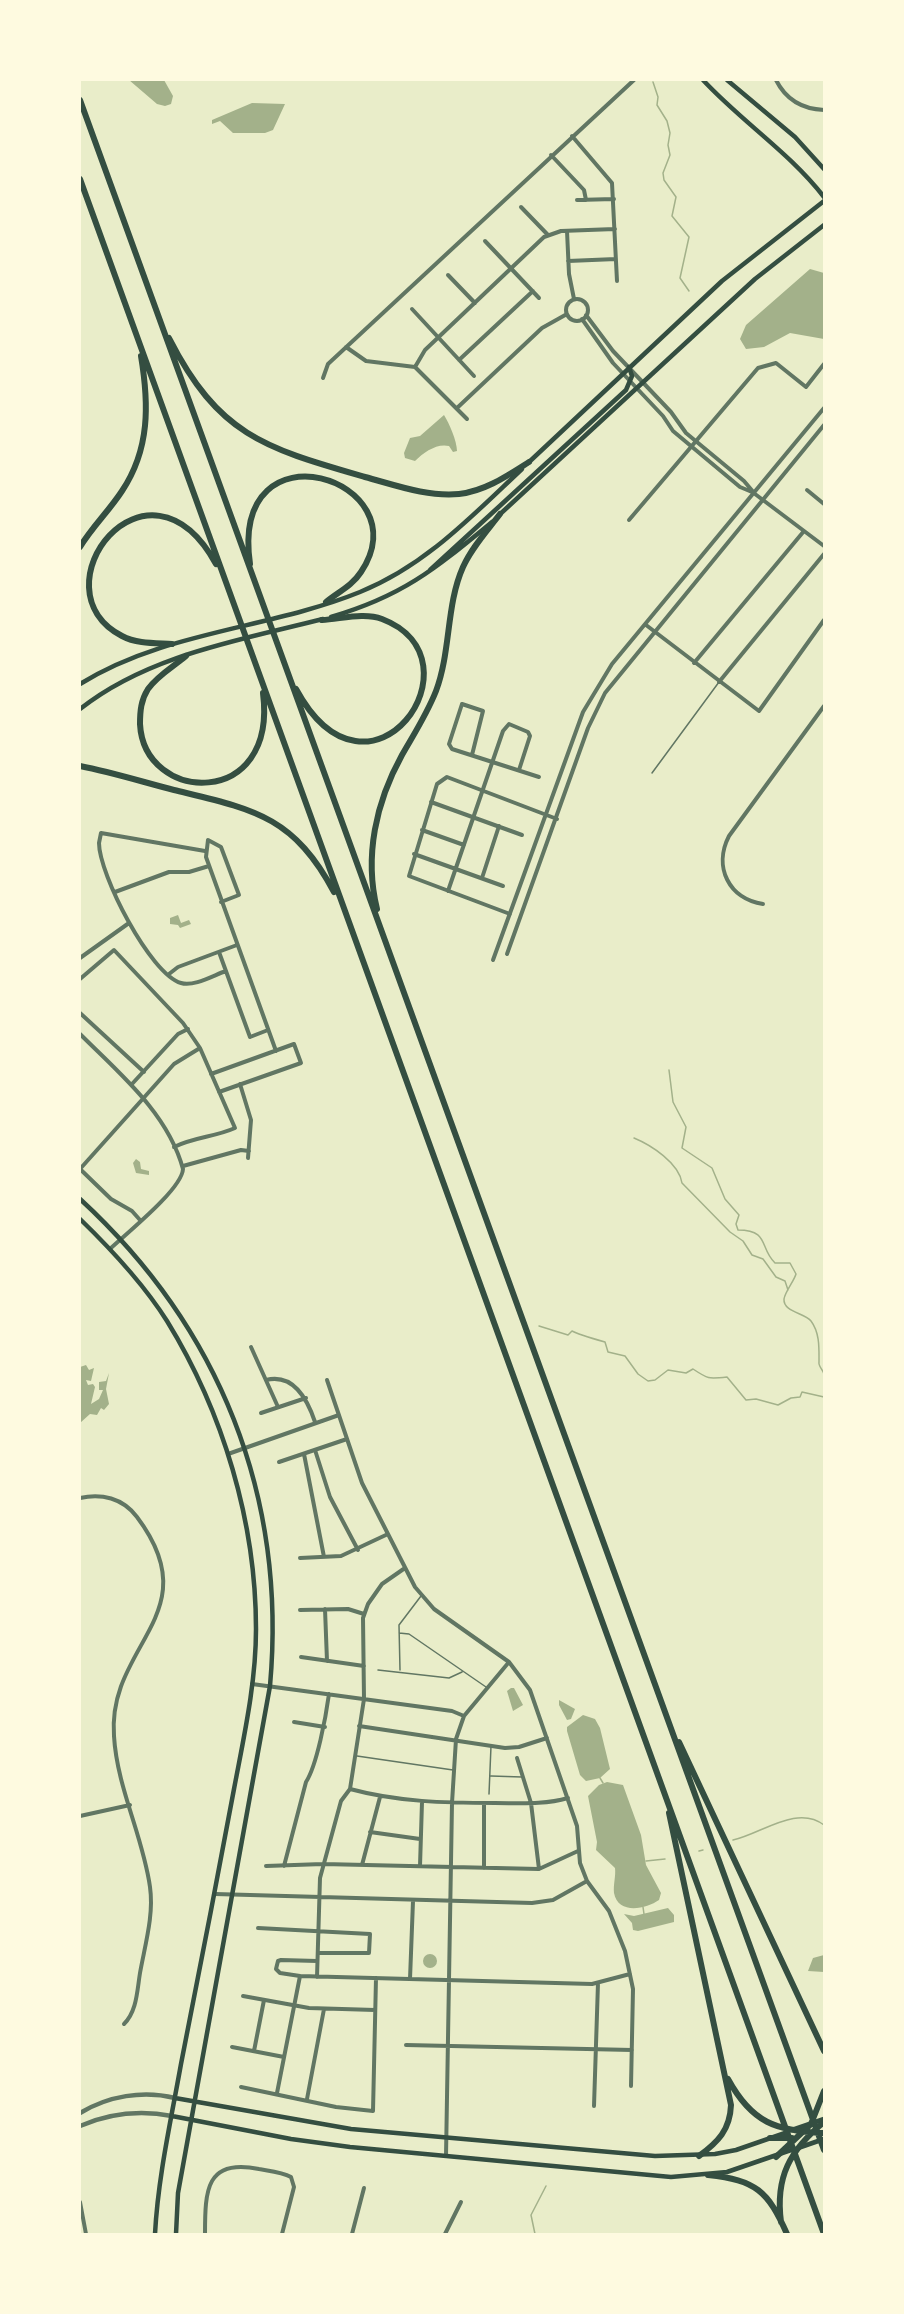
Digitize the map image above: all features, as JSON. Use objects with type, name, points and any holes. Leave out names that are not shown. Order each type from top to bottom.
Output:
[{"type":"highway","points":[[80,100],[825,2150]]},
{"type":"highway","points":[[80,179],[824,2235]]},
{"type":"highway","points":[[157,316],[185,370],[205,397],[249,435],[280,451],[415,491],[445,494],[476,491],[529,462]]},
{"type":"highway","points":[[80,546],[123,491],[142,449],[147,396],[138,338]]},
{"type":"highway","points":[[252,577],[248,527],[262,496],[272,488],[293,478],[306,476],[333,480],[344,486],[361,502],[372,534],[370,555],[362,572],[355,581],[326,602]]},
{"type":"highway","points":[[385,939],[371,872],[373,844],[380,810],[393,772],[437,689],[447,650],[454,597],[463,567],[500,514]]},
{"type":"highway","points":[[172,644],[129,639],[111,629],[102,619],[95,608],[90,582],[93,560],[104,539],[132,520],[144,517],[168,518],[179,522],[197,537],[225,580]]},
{"type":"highway","points":[[285,669],[313,716],[330,732],[349,740],[370,740],[386,735],[401,726],[415,710],[423,689],[423,669],[417,650],[404,633],[380,618],[366,616],[322,620]]},
{"type":"highway","points":[[186,656],[154,682],[142,700],[140,714],[140,730],[150,754],[159,766],[183,779],[197,783],[223,779],[235,774],[252,758],[262,739],[265,722],[261,681]]},
{"type":"highway","points":[[80,766],[240,806],[272,819],[307,850],[326,877],[345,913]]},
{"type":"highway","points":[[662,1704],[825,2051]]},
{"type":"highway","points":[[665,1793],[726,2076],[730,2105],[728,2124],[720,2139],[699,2156]]},
{"type":"highway","points":[[726,2076],[741,2101],[764,2121],[825,2144]]},
{"type":"highway","points":[[781,2222],[779,2193],[785,2172],[824,2094]]},
{"type":"highway","points":[[776,2157],[811,2133],[825,2120]]},
{"type":"highway","points":[[811,2133],[825,2133]]},
{"type":"highway","points":[[770,2138],[802,2137]]},
{"type":"highway","points":[[708,2175],[732,2178],[755,2186],[769,2201],[787,2235]]},
{"type":"main road","points":[[80,684],[129,658],[326,602],[384,581],[423,558],[446,540],[747,259],[825,199],[791,158],[739,115],[703,80]]},
{"type":"main road","points":[[727,80],[795,137],[825,169]]},
{"type":"main road","points":[[80,709],[121,681],[158,664],[322,620],[374,603],[421,579],[443,564],[500,514],[638,390],[755,279],[825,225]]},
{"type":"main road","points":[[421,579],[631,383],[629,367]]},
{"type":"main road","points":[[80,1199],[121,1238],[161,1286],[196,1340],[222,1389],[244,1446],[260,1502],[269,1560],[273,1610],[270,1686],[178,2193],[176,2235]]},
{"type":"main road","points":[[80,1219],[110,1249],[167,1322],[206,1399],[228,1454],[244,1516],[253,1574],[256,1629],[252,1684],[215,1894],[175,2098],[158,2197],[155,2235]]},
{"type":"main road","points":[[175,2098],[324,2126],[655,2156],[699,2156],[736,2150],[825,2120]]},
{"type":"main road","points":[[172,2116],[314,2143],[648,2175],[708,2175],[746,2167],[825,2139]]},
{"type":"street","points":[[322,378],[328,364],[634,80]]},
{"type":"street","points":[[776,80],[786,96],[797,104],[810,109],[825,110]]},
{"type":"street","points":[[572,136],[609,176],[614,199],[617,281]]},
{"type":"street","points":[[551,155],[584,190],[586,200]]},
{"type":"street","points":[[577,200],[614,199]]},
{"type":"street","points":[[521,207],[548,235]]},
{"type":"street","points":[[415,367],[425,350],[548,235],[567,231],[615,229]]},
{"type":"street","points":[[567,231],[568,261],[574,299]]},
{"type":"street","points":[[485,241],[539,298]]},
{"type":"street","points":[[568,261],[616,259]]},
{"type":"street","points":[[448,275],[475,303]]},
{"type":"street","points":[[459,360],[533,291]]},
{"type":"street","points":[[574,299],[567,304],[567,314],[574,320],[584,317]]},
{"type":"street","points":[[574,299],[585,303],[584,317],[622,374],[666,420],[673,431],[740,487],[755,494]]},
{"type":"street","points":[[412,309],[474,376]]},
{"type":"street","points":[[457,408],[542,328],[567,314]]},
{"type":"street","points":[[584,317],[695,440],[744,481],[755,494],[825,546]]},
{"type":"street","points":[[346,347],[366,361],[415,367],[467,419]]},
{"type":"street","points":[[629,520],[758,368],[776,363],[806,387],[825,364]]},
{"type":"street","points":[[494,960],[586,706],[602,677],[825,408]]},
{"type":"street","points":[[507,954],[596,710],[616,677],[825,425]]},
{"type":"street","points":[[807,490],[825,504]]},
{"type":"street","points":[[694,663],[804,531]]},
{"type":"street","points":[[719,682],[825,554]]},
{"type":"street","points":[[646,625],[759,711],[825,620]]},
{"type":"street","points":[[472,755],[483,711],[462,704],[449,746],[472,755],[492,762],[539,777]]},
{"type":"street","points":[[763,904],[748,900],[730,886],[722,866],[723,850],[729,837],[825,706]]},
{"type":"street","points":[[448,891],[504,729],[511,725],[530,735],[519,770]]},
{"type":"street","points":[[510,914],[409,876],[437,784],[443,778],[483,790],[557,819]]},
{"type":"street","points":[[431,802],[522,835]]},
{"type":"street","points":[[482,878],[499,826]]},
{"type":"street","points":[[422,830],[464,845]]},
{"type":"street","points":[[206,852],[101,833],[99,846],[129,923],[150,956],[169,974],[184,984],[226,970]]},
{"type":"street","points":[[221,902],[239,895],[219,844],[208,840],[206,852],[208,866],[221,902],[268,1030],[276,1051]]},
{"type":"street","points":[[414,854],[503,886]]},
{"type":"street","points":[[115,891],[169,872],[189,872],[208,866]]},
{"type":"street","points":[[80,958],[129,923]]},
{"type":"street","points":[[169,974],[178,967],[237,945]]},
{"type":"street","points":[[80,979],[114,950],[188,1029],[200,1048],[235,1128],[213,1137],[187,1140],[174,1147]]},
{"type":"street","points":[[219,952],[250,1037],[268,1030]]},
{"type":"street","points":[[80,1013],[144,1072]]},
{"type":"street","points":[[132,1084],[178,1034],[188,1029]]},
{"type":"street","points":[[80,1034],[132,1084],[174,1147],[183,1166],[183,1173],[176,1188],[110,1249]]},
{"type":"street","points":[[211,1074],[294,1044],[301,1063],[219,1092]]},
{"type":"street","points":[[140,1220],[132,1211],[111,1199],[80,1169],[174,1064],[200,1048]]},
{"type":"street","points":[[240,1084],[251,1120],[248,1158]]},
{"type":"street","points":[[183,1166],[241,1150],[249,1151]]},
{"type":"street","points":[[251,1347],[278,1407]]},
{"type":"street","points":[[266,1380],[275,1379],[293,1386],[306,1398],[315,1422]]},
{"type":"street","points":[[327,1380],[362,1483],[421,1596],[434,1609],[509,1662],[530,1690],[577,1826],[578,1851],[587,1881],[609,1911],[630,1974],[633,1989],[631,2086]]},
{"type":"street","points":[[261,1413],[306,1398]]},
{"type":"street","points":[[228,1454],[244,1446],[339,1414]]},
{"type":"street","points":[[279,1462],[347,1439]]},
{"type":"street","points":[[315,1450],[330,1497],[358,1550]]},
{"type":"street","points":[[304,1454],[324,1557]]},
{"type":"street","points":[[80,1498],[94,1496],[111,1498],[131,1510],[139,1520],[157,1555],[163,1576],[161,1608],[124,1675],[114,1713],[116,1754],[148,1874],[151,1900],[134,2008],[124,2024]]},
{"type":"street","points":[[300,1558],[341,1556],[388,1534]]},
{"type":"street","points":[[317,1977],[319,1899],[323,1864],[341,1801],[350,1789],[364,1699],[362,1631],[364,1614],[382,1584],[405,1568]]},
{"type":"street","points":[[325,1609],[327,1661]]},
{"type":"street","points":[[300,1610],[348,1609],[364,1614]]},
{"type":"street","points":[[301,1657],[364,1666]]},
{"type":"street","points":[[446,2156],[452,1803],[456,1739],[464,1716],[509,1662]]},
{"type":"street","points":[[252,1684],[452,1712],[464,1716]]},
{"type":"street","points":[[284,1866],[306,1782],[311,1774],[319,1738],[325,1727],[329,1694]]},
{"type":"street","points":[[294,1722],[325,1727]]},
{"type":"street","points":[[359,1726],[491,1746],[519,1747],[547,1738]]},
{"type":"street","points":[[517,1758],[531,1803],[539,1869]]},
{"type":"street","points":[[350,1789],[380,1797],[422,1802],[531,1803],[568,1798]]},
{"type":"street","points":[[362,1865],[380,1797]]},
{"type":"street","points":[[420,1866],[422,1802]]},
{"type":"street","points":[[484,1803],[484,1868]]},
{"type":"street","points":[[80,1816],[130,1805]]},
{"type":"street","points":[[370,1832],[420,1839]]},
{"type":"street","points":[[266,1866],[323,1864],[539,1869],[578,1851]]},
{"type":"street","points":[[215,1894],[319,1899],[546,1902],[587,1881]]},
{"type":"street","points":[[410,1979],[413,1901]]},
{"type":"street","points":[[258,1928],[369,1934],[369,1953],[318,1953]]},
{"type":"street","points":[[317,1961],[282,1960],[276,1965],[280,1973],[317,1977],[598,1983],[630,1974]]},
{"type":"street","points":[[277,2093],[296,2006],[300,1976]]},
{"type":"street","points":[[241,2087],[307,2099],[336,2107],[373,2111],[376,1978]]},
{"type":"street","points":[[594,2106],[598,1983]]},
{"type":"street","points":[[243,1996],[324,2009],[375,2010]]},
{"type":"street","points":[[254,2051],[264,2000]]},
{"type":"street","points":[[307,2099],[324,2009]]},
{"type":"street","points":[[406,2045],[632,2050]]},
{"type":"street","points":[[232,2047],[284,2057]]},
{"type":"street","points":[[80,2113],[105,2101],[122,2097],[147,2094],[175,2098]]},
{"type":"street","points":[[80,2126],[117,2114],[137,2112],[172,2116]]},
{"type":"street","points":[[205,2235],[212,2182],[224,2168],[236,2165],[291,2177],[294,2187],[282,2235]]},
{"type":"street","points":[[352,2235],[364,2188]]},
{"type":"street","points":[[80,2202],[86,2235]]},
{"type":"street","points":[[445,2235],[461,2202]]},
{"type":"lane","points":[[652,773],[719,682]]},
{"type":"lane","points":[[400,1671],[401,1620],[421,1596]]},
{"type":"lane","points":[[399,1634],[409,1634],[487,1688]]},
{"type":"lane","points":[[378,1670],[449,1678],[463,1671]]},
{"type":"lane","points":[[489,1794],[491,1746]]},
{"type":"lane","points":[[356,1756],[454,1770]]},
{"type":"lane","points":[[489,1776],[523,1777]]},
{"type":"shaded area","points":[[129,80],[164,80],[173,96],[171,104],[165,106],[157,104]]},
{"type":"shaded area","points":[[252,103],[285,104],[273,130],[265,133],[233,133],[220,121],[212,124],[212,120]]},
{"type":"shaded area","points":[[810,269],[824,273],[824,339],[790,333],[764,347],[746,349],[740,339],[746,325]]},
{"type":"shaded area","points":[[444,415],[456,442],[457,451],[453,452],[449,446],[444,445],[435,447],[415,461],[405,458],[404,453],[410,438],[420,436]]},
{"type":"shaded area","points":[[178,915],[181,923],[189,920],[191,924],[180,928],[178,925],[170,924],[170,918]]},
{"type":"shaded area","points":[[136,1159],[140,1162],[141,1169],[149,1171],[149,1175],[136,1173],[133,1163]]},
{"type":"shaded area","points":[[86,1365],[89,1370],[94,1368],[91,1381],[86,1380],[88,1385],[93,1384],[95,1387],[91,1404],[99,1399],[103,1390],[99,1390],[99,1382],[106,1381],[109,1373],[106,1389],[109,1404],[104,1410],[101,1408],[97,1415],[90,1414],[80,1423],[80,1367]]},
{"type":"shaded area","points":[[514,1688],[523,1705],[513,1711],[507,1691]]},
{"type":"shaded area","points":[[559,1700],[575,1709],[571,1719],[567,1720],[559,1705]]},
{"type":"shaded area","points":[[583,1715],[595,1719],[600,1728],[610,1769],[600,1778],[586,1781],[580,1775],[567,1731],[567,1727]]},
{"type":"shaded area","points":[[607,1782],[623,1785],[641,1835],[646,1865],[661,1893],[659,1900],[647,1906],[633,1908],[621,1905],[614,1893],[615,1868],[596,1850],[597,1842],[588,1796],[599,1785]]},
{"type":"shaded area","points":[[668,1908],[674,1915],[674,1922],[638,1931],[633,1930],[632,1923],[624,1914],[634,1916]]},
{"type":"shaded area","points":[[427,1954],[433,1954],[437,1961],[433,1968],[427,1968],[423,1964],[423,1958]]},
{"type":"shaded area","points":[[824,1955],[824,1972],[808,1971],[813,1958]]},
{"type":"waterway","points":[[653,82],[658,97],[657,105],[667,121],[670,133],[668,145],[670,155],[663,173],[664,180],[676,197],[672,216],[689,237],[680,278],[689,291]]},
{"type":"waterway","points":[[669,1070],[673,1102],[686,1127],[682,1148],[712,1168],[725,1199],[739,1215],[736,1224],[738,1230],[760,1236],[775,1263],[790,1263],[796,1274],[785,1296],[785,1303],[791,1310],[808,1318],[814,1326],[818,1341],[819,1364],[824,1374]]},
{"type":"waterway","points":[[634,1138],[656,1150],[670,1162],[682,1183],[730,1232],[743,1241],[752,1255],[763,1259],[776,1277],[785,1281],[788,1290]]},
{"type":"waterway","points":[[539,1326],[568,1335],[572,1331],[605,1342],[608,1352],[625,1356],[638,1374],[648,1381],[655,1380],[668,1370],[686,1373],[693,1369],[708,1378],[727,1377],[746,1400],[756,1399],[778,1405],[791,1398],[800,1397],[802,1392],[824,1397]]},
{"type":"waterway","points":[[600,1778],[603,1783]]},
{"type":"waterway","points":[[733,1840],[791,1819],[813,1819],[824,1825]]},
{"type":"waterway","points":[[699,1851],[703,1850]]},
{"type":"waterway","points":[[646,1861],[665,1859]]},
{"type":"waterway","points":[[643,1907],[644,1914]]},
{"type":"waterway","points":[[535,2234],[531,2215],[546,2186]]}]
